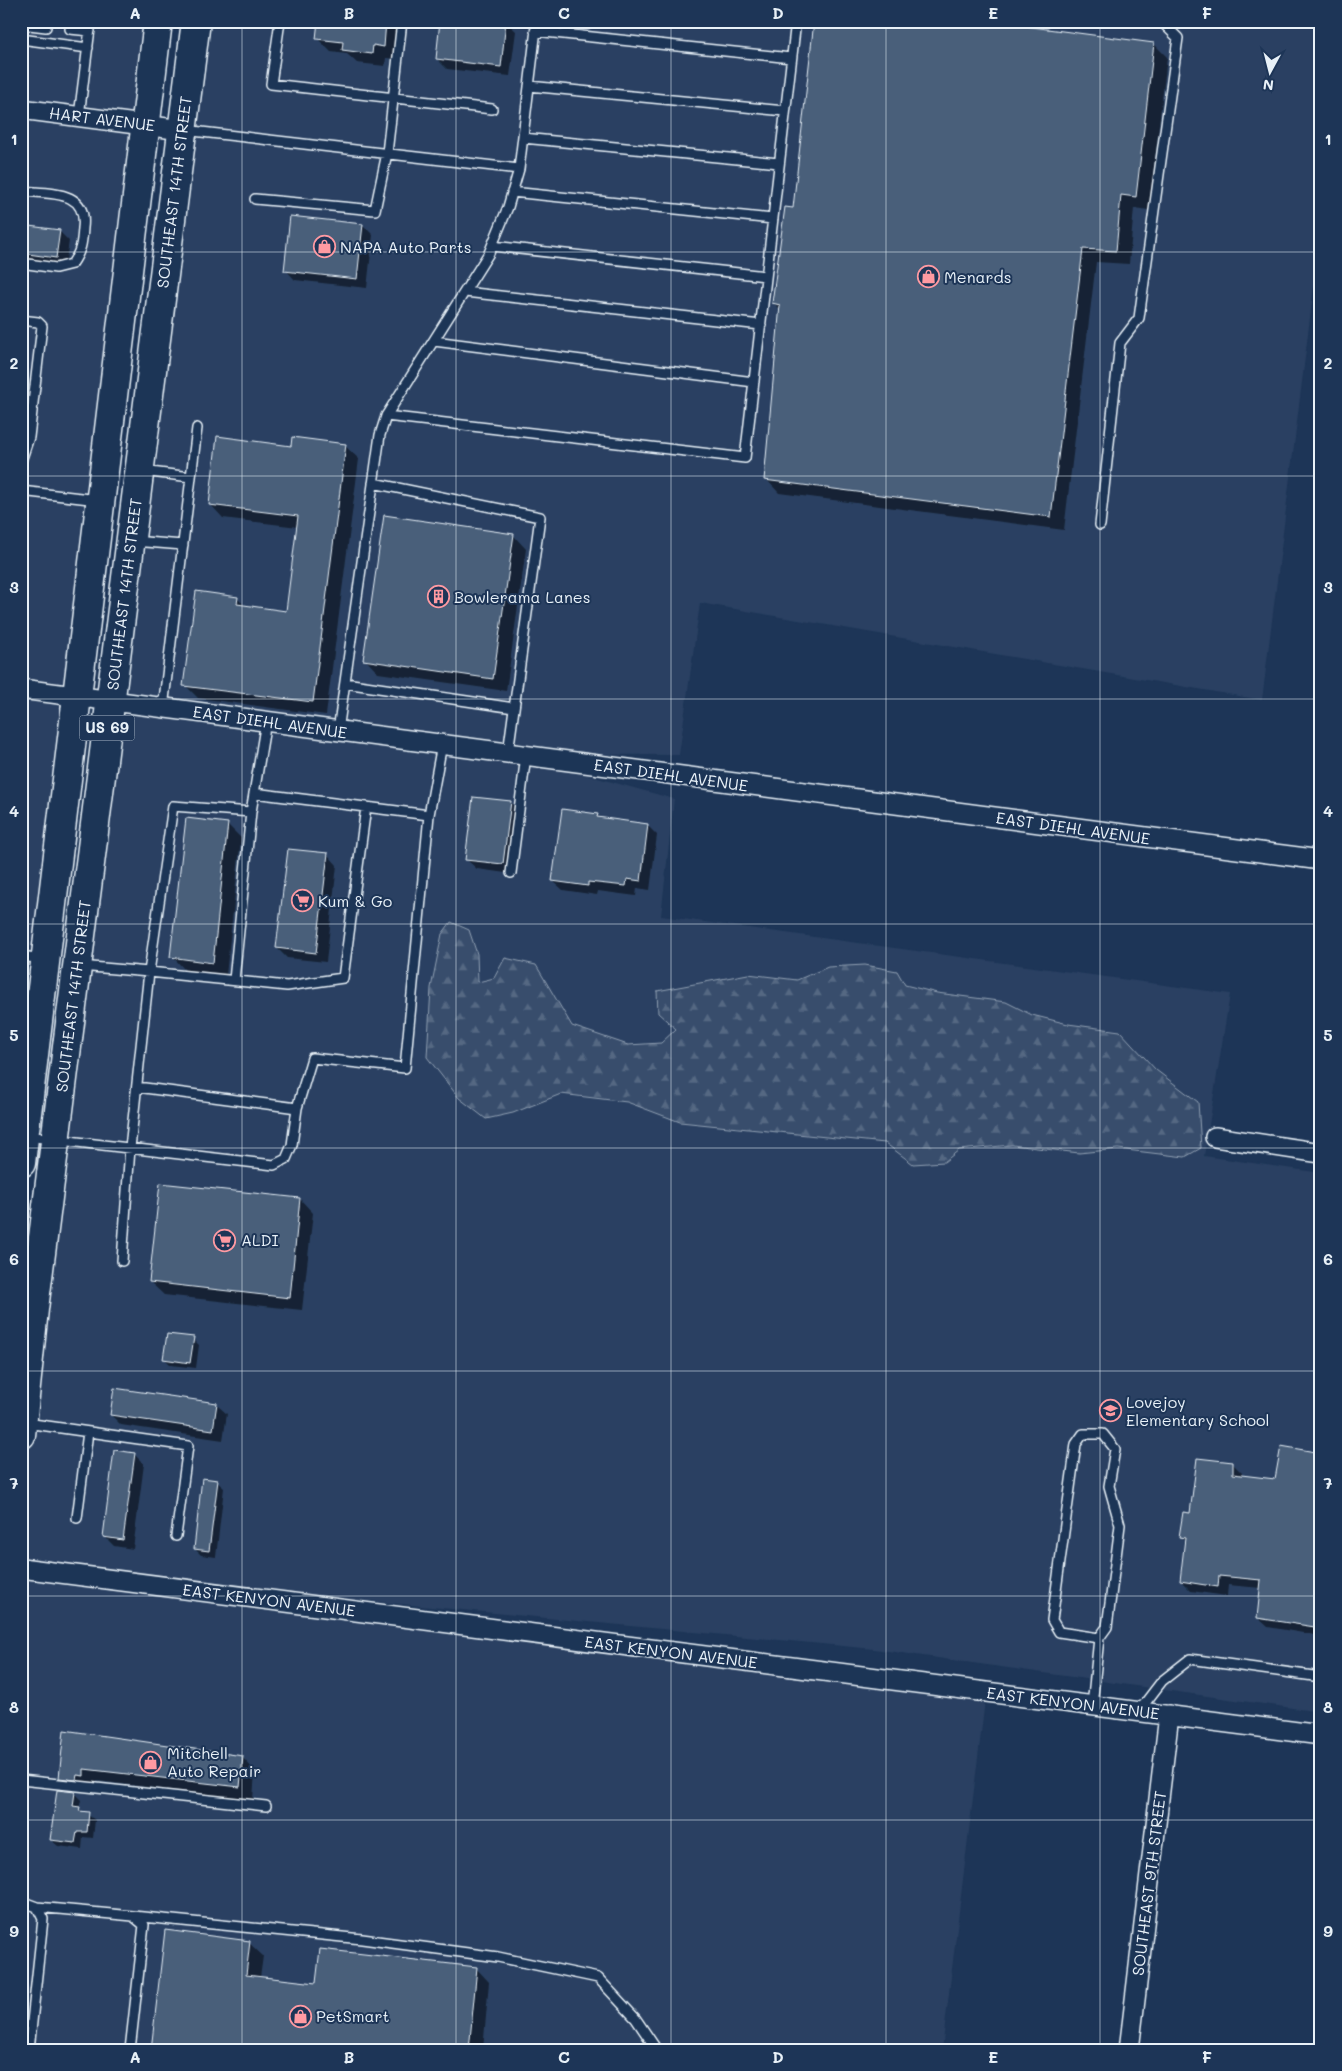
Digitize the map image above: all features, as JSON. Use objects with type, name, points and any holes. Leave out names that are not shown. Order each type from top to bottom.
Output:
[{"type":"main road","name":"SOUTHEAST 14TH STREET","points":[[21,1163],[34,958],[77,696],[158,21]]},
{"type":"main road","name":"SOUTHEAST 14TH STREET","points":[[22,1429],[34,1309],[55,1139],[196,21]]},
{"type":"street","name":"HART AVENUE","points":[[21,109],[182,130]]},
{"type":"street","name":"EAST DIEHL AVENUE","points":[[21,689],[1321,860]]},
{"type":"street","points":[[1215,1137],[1321,1153]]},
{"type":"street","name":"EAST KENYON AVENUE","points":[[21,1568],[1321,1735]]},
{"type":"street","name":"SOUTHEAST 9TH STREET","points":[[1129,2050],[1169,1715]]},
{"type":"lane","points":[[280,21],[271,84],[492,109]]},
{"type":"lane","points":[[255,199],[375,210],[387,154],[402,21]]},
{"type":"lane","points":[[338,731],[380,435],[386,416],[492,246],[519,169],[537,21]]},
{"type":"lane","points":[[386,416],[745,458],[796,21]]},
{"type":"lane","points":[[1100,525],[1120,343],[1139,318],[1178,38],[1161,21]]},
{"type":"lane","points":[[21,24],[46,27]]},
{"type":"lane","points":[[70,29],[90,26],[79,116]]},
{"type":"lane","points":[[536,31],[791,58]]},
{"type":"lane","points":[[21,39],[88,48]]},
{"type":"lane","points":[[529,86],[785,111]]},
{"type":"lane","points":[[182,130],[519,169]]},
{"type":"lane","points":[[523,138],[779,163]]},
{"type":"lane","points":[[21,191],[68,197],[79,203],[85,216],[81,252],[72,264],[56,268],[21,263]]},
{"type":"lane","points":[[512,192],[773,219]]},
{"type":"lane","points":[[492,246],[766,276]]},
{"type":"lane","points":[[465,292],[761,325]]},
{"type":"lane","points":[[21,320],[38,322],[42,326],[29,437],[21,461]]},
{"type":"lane","points":[[434,341],[754,382]]},
{"type":"lane","points":[[163,708],[197,428]]},
{"type":"lane","points":[[139,471],[191,477]]},
{"type":"lane","points":[[373,483],[540,516],[514,708],[517,754],[512,873]]},
{"type":"lane","points":[[21,491],[101,500]]},
{"type":"lane","points":[[130,540],[183,545]]},
{"type":"lane","points":[[345,683],[514,708]]},
{"type":"lane","points":[[234,980],[251,812],[266,721]]},
{"type":"lane","points":[[23,1135],[274,1165],[286,1159],[292,1145],[297,1108],[312,1058],[405,1068],[429,815],[442,744]]},
{"type":"lane","points":[[254,793],[429,815]]},
{"type":"lane","points":[[122,1261],[130,1148],[149,972],[173,806],[251,812]]},
{"type":"lane","points":[[77,966],[287,986],[343,978],[366,807]]},
{"type":"lane","points":[[137,1087],[297,1108]]},
{"type":"lane","points":[[22,1429],[88,1432],[188,1446],[176,1536]]},
{"type":"lane","points":[[77,1518],[88,1432]]},
{"type":"lane","points":[[1092,1706],[1099,1638],[1107,1627],[1120,1525],[1109,1486],[1115,1449],[1103,1434],[1083,1434],[1076,1444],[1052,1620],[1060,1632],[1099,1638]]},
{"type":"lane","points":[[1139,1712],[1162,1681],[1190,1659],[1321,1676]]},
{"type":"lane","points":[[21,1780],[266,1806]]},
{"type":"lane","points":[[21,1901],[37,1907],[362,1939],[498,1957],[598,1978],[636,2019],[657,2050]]},
{"type":"lane","points":[[29,2050],[43,1920],[37,1907]]},
{"type":"lane","points":[[130,2050],[144,1925],[132,1916]]},
{"type":"shaded area","points":[[21,21],[158,21],[42,994],[21,992]]},
{"type":"shaded area","points":[[196,21],[1321,21],[1321,230],[1262,700],[700,603],[679,755],[510,754],[674,799],[661,916],[1230,994],[1204,1156],[1321,1173],[1321,1712],[874,1649],[31,1569],[986,1692],[942,2050],[21,2050],[21,1435]]},
{"type":"green space","points":[[451,922],[469,930],[477,954],[478,982],[494,978],[505,958],[536,965],[572,1026],[628,1045],[661,1043],[676,1029],[658,1013],[657,991],[748,974],[797,980],[828,967],[865,965],[897,971],[905,985],[937,993],[1006,1002],[1032,1015],[1068,1024],[1120,1031],[1156,1070],[1198,1102],[1201,1148],[1185,1157],[1118,1149],[1079,1153],[1012,1145],[959,1150],[944,1162],[913,1164],[885,1143],[680,1122],[627,1102],[561,1094],[513,1113],[486,1119],[459,1098],[427,1057],[431,988],[442,934]]},
{"type":"building","points":[[318,21],[386,21],[384,47],[373,45],[372,54],[342,50],[343,42],[316,39]]},
{"type":"building","points":[[440,21],[506,21],[501,67],[436,59]]},
{"type":"building","name":"Menards","points":[[814,21],[986,21],[1154,43],[1136,197],[1121,195],[1116,251],[1083,249],[1051,517],[764,480],[780,305],[772,303],[785,207],[793,208]]},
{"type":"building","name":"NAPA Auto Parts","points":[[290,216],[363,224],[357,279],[284,271]]},
{"type":"building","points":[[21,225],[60,230],[56,258],[21,253]]},
{"type":"building","points":[[217,436],[291,446],[292,437],[346,444],[313,702],[183,686],[196,591],[238,597],[237,604],[286,611],[298,516],[209,505]]},
{"type":"building","name":"Bowlerama Lanes","points":[[384,515],[514,534],[493,679],[363,660]]},
{"type":"building","points":[[473,797],[511,801],[503,864],[465,860]]},
{"type":"building","points":[[562,809],[598,814],[597,817],[648,824],[641,881],[627,879],[626,886],[588,882],[588,886],[552,881]]},
{"type":"building","points":[[186,818],[228,823],[213,963],[170,957]]},
{"type":"building","name":"Kum & Go","points":[[288,849],[328,853],[316,953],[276,948]]},
{"type":"building","name":"ALDI","points":[[160,1183],[300,1198],[290,1298],[149,1282]]},
{"type":"building","points":[[167,1334],[194,1337],[190,1363],[163,1359]]},
{"type":"building","points":[[114,1388],[217,1403],[213,1430],[110,1415]]},
{"type":"building","name":"Lovejoy Elementary School","points":[[1281,1446],[1321,1453],[1321,1628],[1257,1618],[1261,1580],[1219,1576],[1218,1587],[1180,1581],[1185,1538],[1179,1537],[1183,1512],[1190,1513],[1197,1458],[1233,1462],[1233,1474],[1275,1479]]},
{"type":"building","points":[[114,1450],[135,1453],[123,1540],[103,1537]]},
{"type":"building","points":[[202,1478],[218,1480],[209,1551],[194,1549]]},
{"type":"building","name":"Mitchell Auto Repair","points":[[64,1730],[243,1756],[240,1787],[84,1769],[84,1776],[77,1775],[76,1780],[59,1778]]},
{"type":"building","points":[[57,1790],[75,1792],[73,1806],[80,1807],[79,1811],[89,1812],[87,1832],[77,1832],[75,1843],[50,1840]]},
{"type":"building","points":[[165,1930],[250,1941],[246,1975],[316,1983],[320,1949],[477,1967],[469,2050],[151,2050]]},
{"type":"place","name":"NAPA Auto Parts","points":[[324,247]]},
{"type":"place","name":"Menards","points":[[928,277]]},
{"type":"place","name":"Bowlerama Lanes","points":[[438,597]]},
{"type":"place","name":"Kum & Go","points":[[302,901]]},
{"type":"place","name":"ALDI","points":[[225,1240]]},
{"type":"place","name":"Lovejoy Elementary School","points":[[1110,1411]]},
{"type":"place","name":"Mitchell Auto Repair","points":[[151,1762]]},
{"type":"place","name":"PetSmart","points":[[300,2016]]}]
